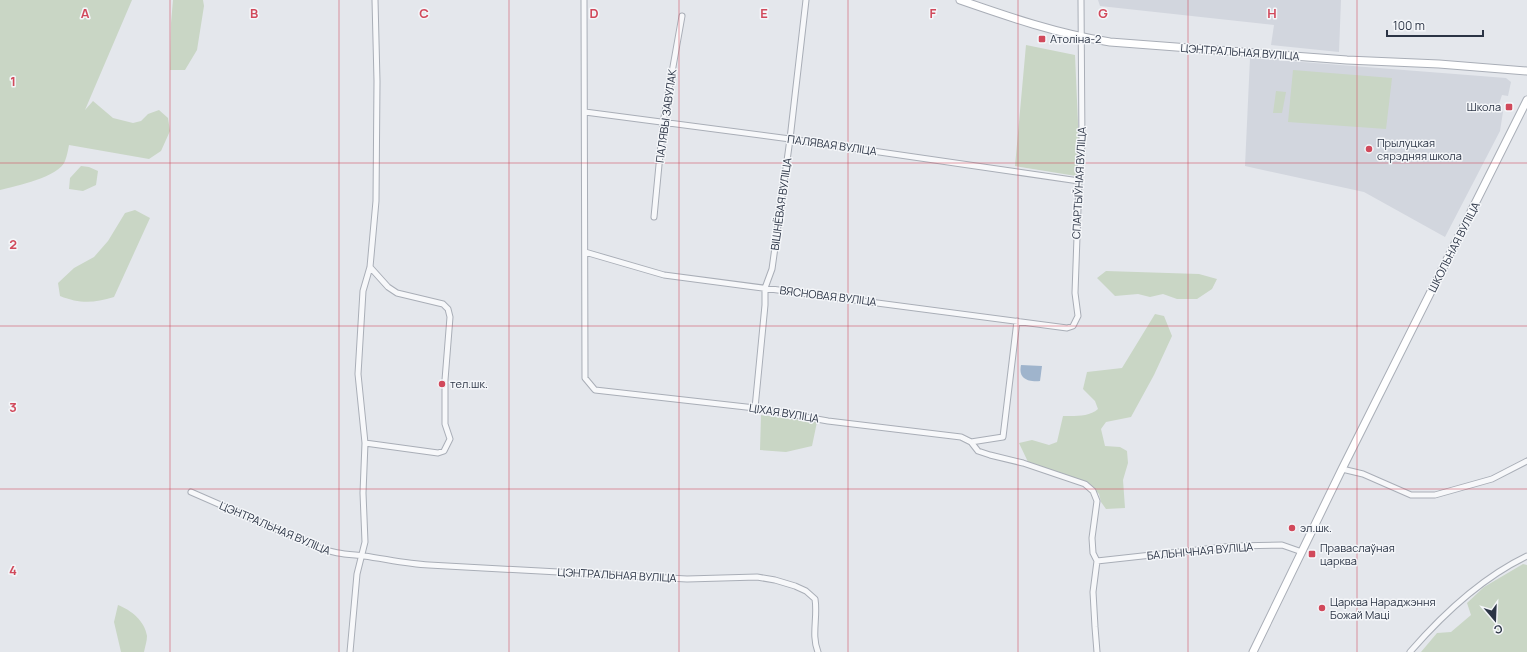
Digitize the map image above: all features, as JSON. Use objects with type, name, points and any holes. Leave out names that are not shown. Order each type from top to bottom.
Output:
[{"type":"street","points":[[350,652],[357,574],[365,542],[363,493],[365,443],[358,374],[364,291],[370,266],[376,201],[377,81],[375,0]]},
{"type":"street","points":[[584,0],[585,252]]},
{"type":"street","name":"ВІШНЁВАЯ ВУЛІЦА","points":[[755,408],[765,305],[765,288],[772,269],[790,140],[806,0]]},
{"type":"street","name":"ЦЭНТРАЛЬНАЯ ВУЛІЦА","points":[[960,0],[1029,23],[1082,38],[1118,43],[1347,60],[1439,64],[1527,71]]},
{"type":"street","name":"СПАРТЫЎНАЯ ВУЛІЦА","points":[[1073,326],[1078,316],[1074,293],[1082,145],[1081,0]]},
{"type":"street","name":"ПАЛЯВЫ ЗАВУЛАК","points":[[654,217],[664,123],[682,16]]},
{"type":"street","name":"ШКОЛЬНАЯ ВУЛІЦА","points":[[1342,469],[1527,100]]},
{"type":"street","name":"ПАЛЯВАЯ ВУЛІЦА","points":[[585,112],[1079,181]]},
{"type":"street","name":"ВЯСНОВАЯ ВУЛІЦА","points":[[585,252],[664,275],[1067,328],[1073,326]]},
{"type":"street","name":"ЦІХАЯ ВУЛІЦА","points":[[585,252],[586,378],[595,390],[755,408],[828,420],[960,438],[971,442]]},
{"type":"street","points":[[365,443],[438,453],[444,451],[450,438],[445,424],[445,387],[450,317],[448,309],[443,304],[397,294],[388,288],[370,266]]},
{"type":"street","points":[[1017,321],[1003,437],[971,442],[978,451],[990,456],[1023,463],[1085,484],[1093,491],[1097,501],[1092,538],[1093,553],[1097,561],[1094,592],[1094,627],[1097,652]]},
{"type":"street","points":[[1253,652],[1342,469],[1363,474],[1411,495],[1435,495],[1492,478],[1527,461]]},
{"type":"street","name":"ЦЭНТРАЛЬНАЯ ВУЛІЦА","points":[[191,492],[329,551],[402,563],[450,567],[687,579],[757,577],[775,580],[801,588],[815,599],[814,641],[818,652]]},
{"type":"street","name":"БАЛЬНІЧНАЯ ВУЛІЦА","points":[[1097,561],[1233,546],[1282,545],[1302,552]]},
{"type":"street","points":[[1410,652],[1435,624],[1496,572],[1527,556]]},
{"type":"shaded area","points":[[1098,0],[1341,0],[1339,52],[1271,45],[1274,25],[1100,6]]},
{"type":"shaded area","name":"Прылуцкая сярэдняя школа","points":[[1250,58],[1506,78],[1511,82],[1508,96],[1502,95],[1498,107],[1503,112],[1500,131],[1445,237],[1364,192],[1245,166]]},
{"type":"green space","points":[[0,0],[132,0],[85,110],[93,101],[113,118],[133,123],[141,121],[148,114],[159,110],[168,118],[170,131],[161,151],[149,159],[69,145],[65,161],[55,172],[36,180],[0,190]]},
{"type":"green space","points":[[173,0],[203,0],[204,6],[197,50],[185,70],[170,70]]},
{"type":"green space","points":[[1026,45],[1075,55],[1079,146],[1076,176],[1015,166]]},
{"type":"green space","points":[[1293,70],[1392,78],[1386,129],[1288,122]]},
{"type":"green space","points":[[1276,91],[1286,92],[1282,113],[1273,113]]},
{"type":"green space","points":[[81,166],[89,167],[98,171],[96,185],[83,191],[69,189],[70,178]]},
{"type":"green space","points":[[135,210],[150,218],[114,297],[87,302],[67,299],[60,296],[58,283],[74,268],[94,257],[108,241],[125,213]]},
{"type":"green space","points":[[1106,271],[1199,274],[1217,279],[1212,289],[1197,299],[1177,299],[1163,294],[1150,297],[1138,294],[1115,296],[1097,278]]},
{"type":"green space","points":[[1155,314],[1164,316],[1172,336],[1154,375],[1131,417],[1106,422],[1101,429],[1105,446],[1120,447],[1127,451],[1128,463],[1123,480],[1125,508],[1106,509],[1101,502],[1099,494],[1091,486],[1028,462],[1019,443],[1032,440],[1049,445],[1057,442],[1063,416],[1086,415],[1098,409],[1095,401],[1083,389],[1087,372],[1122,368]]},
{"type":"green space","points":[[761,415],[817,422],[812,446],[786,452],[760,450]]},
{"type":"green space","points":[[1523,564],[1527,565],[1527,652],[1421,652],[1437,633],[1451,632],[1471,615],[1467,603],[1484,587]]},
{"type":"green space","points":[[118,605],[137,617],[146,631],[147,636],[144,652],[121,652],[114,622]]},
{"type":"water","points":[[1021,365],[1042,366],[1040,381],[1025,379],[1021,374]]},
{"type":"place","name":"Атоліна-2","points":[[1042,39]]},
{"type":"place","name":"Школа","points":[[1509,107]]},
{"type":"place","name":"Прылуцкая сярэдняя школа","points":[[1369,149]]},
{"type":"place","name":"тел.шк.","points":[[442,384]]},
{"type":"place","name":"эл.шк.","points":[[1292,528]]},
{"type":"place","name":"Праваслаўная царква","points":[[1312,554]]},
{"type":"place","name":"Царква Нараджэння Божай Маці","points":[[1322,608]]}]
